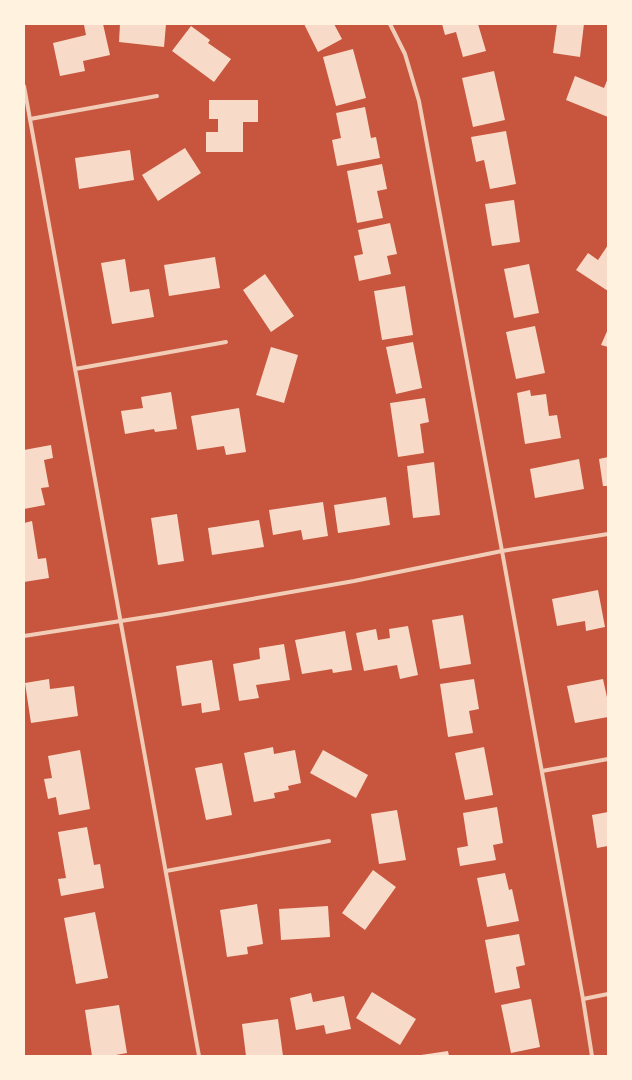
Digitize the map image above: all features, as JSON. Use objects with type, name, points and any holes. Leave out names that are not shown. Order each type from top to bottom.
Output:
[{"type":"street","points":[[390,24],[405,54],[418,101],[502,551],[583,998],[592,1056]]},
{"type":"street","points":[[24,86],[199,1056]]},
{"type":"street","points":[[30,119],[157,96]]},
{"type":"street","points":[[75,369],[226,342]]},
{"type":"street","points":[[24,636],[354,581],[502,551],[608,534]]},
{"type":"street","points":[[542,771],[608,759]]},
{"type":"street","points":[[166,871],[329,841]]},
{"type":"street","points":[[583,998],[608,994]]},
{"type":"building","points":[[103,24],[110,55],[83,61],[85,71],[60,76],[53,43],[86,35],[84,25]]},
{"type":"building","points":[[120,24],[166,24],[164,47],[119,42]]},
{"type":"building","points":[[304,24],[334,24],[342,39],[318,52]]},
{"type":"building","points":[[442,24],[478,24],[486,51],[463,57],[456,32],[445,35]]},
{"type":"building","points":[[557,24],[584,24],[580,57],[553,53]]},
{"type":"building","points":[[191,26],[210,40],[208,43],[231,59],[214,82],[172,51]]},
{"type":"building","points":[[353,49],[366,98],[336,106],[323,57]]},
{"type":"building","points":[[494,71],[505,120],[473,127],[462,78]]},
{"type":"building","points":[[575,76],[604,88],[608,78],[608,117],[566,100]]},
{"type":"building","points":[[209,100],[258,100],[258,122],[243,122],[243,152],[206,152],[206,132],[218,132],[218,119],[209,119]]},
{"type":"building","points":[[365,107],[371,138],[376,137],[380,158],[337,166],[332,140],[341,138],[336,113]]},
{"type":"building","points":[[506,131],[516,184],[490,189],[484,160],[476,162],[471,137]]},
{"type":"building","points":[[185,148],[201,173],[158,201],[142,175]]},
{"type":"building","points":[[130,150],[134,180],[79,189],[75,158]]},
{"type":"building","points":[[382,164],[387,189],[377,191],[383,218],[357,223],[347,171]]},
{"type":"building","points":[[514,200],[520,242],[492,246],[485,204]]},
{"type":"building","points":[[390,223],[397,254],[387,256],[391,274],[359,281],[354,256],[363,254],[358,230]]},
{"type":"building","points":[[608,245],[608,291],[576,270],[588,253],[598,260]]},
{"type":"building","points":[[215,257],[220,288],[169,296],[164,265]]},
{"type":"building","points":[[125,259],[130,292],[149,289],[154,317],[112,324],[101,263]]},
{"type":"building","points":[[529,264],[539,313],[514,318],[504,269]]},
{"type":"building","points":[[265,274],[294,316],[271,332],[243,290]]},
{"type":"building","points":[[405,286],[413,335],[382,340],[374,291]]},
{"type":"building","points":[[535,326],[545,373],[516,379],[506,332]]},
{"type":"building","points":[[608,329],[608,347],[601,345]]},
{"type":"building","points":[[413,342],[422,388],[396,394],[386,347]]},
{"type":"building","points":[[271,347],[298,355],[284,403],[256,395]]},
{"type":"building","points":[[530,390],[531,396],[546,394],[549,416],[557,415],[561,438],[525,444],[517,393]]},
{"type":"building","points":[[171,392],[177,429],[155,432],[154,429],[125,434],[121,411],[143,408],[141,397]]},
{"type":"building","points":[[425,398],[429,422],[420,424],[424,453],[398,457],[390,403]]},
{"type":"building","points":[[239,408],[246,452],[226,455],[224,446],[197,450],[191,416]]},
{"type":"building","points":[[51,445],[53,458],[44,460],[49,487],[41,488],[45,505],[24,509],[24,450]]},
{"type":"building","points":[[608,457],[608,486],[603,486],[599,459]]},
{"type":"building","points":[[579,459],[584,489],[535,498],[530,469]]},
{"type":"building","points":[[434,462],[440,515],[413,518],[407,466]]},
{"type":"building","points":[[386,497],[390,525],[338,533],[334,505]]},
{"type":"building","points":[[323,502],[328,536],[303,540],[301,530],[273,535],[269,510]]},
{"type":"building","points":[[177,514],[184,561],[158,565],[151,518]]},
{"type":"building","points":[[259,520],[264,547],[212,555],[208,528]]},
{"type":"building","points":[[32,521],[38,559],[46,558],[49,578],[24,582],[24,523]]},
{"type":"building","points":[[598,590],[605,627],[586,631],[585,621],[557,626],[552,599]]},
{"type":"building","points":[[463,615],[471,664],[440,669],[432,620]]},
{"type":"building","points":[[408,626],[418,675],[400,679],[397,665],[364,671],[356,633],[376,629],[378,640],[390,638],[389,629]]},
{"type":"building","points":[[345,631],[352,670],[333,673],[332,669],[302,674],[295,640]]},
{"type":"building","points":[[284,644],[290,680],[256,685],[259,698],[239,701],[233,664],[260,659],[259,648]]},
{"type":"building","points":[[212,660],[220,710],[202,713],[201,703],[182,706],[176,666]]},
{"type":"building","points":[[49,679],[50,689],[74,686],[78,716],[31,723],[25,683]]},
{"type":"building","points":[[474,679],[479,709],[469,711],[473,733],[448,737],[440,684]]},
{"type":"building","points":[[603,679],[608,702],[608,717],[575,723],[567,686]]},
{"type":"building","points":[[273,747],[274,754],[295,750],[301,783],[288,786],[289,790],[274,793],[275,798],[254,802],[244,753]]},
{"type":"building","points":[[484,747],[493,795],[465,800],[455,753]]},
{"type":"building","points":[[80,750],[90,809],[59,815],[56,797],[48,799],[44,779],[52,778],[48,756]]},
{"type":"building","points":[[323,750],[368,775],[356,798],[310,773]]},
{"type":"building","points":[[222,763],[232,815],[206,820],[195,768]]},
{"type":"building","points":[[497,807],[503,843],[493,845],[496,860],[460,866],[457,848],[468,846],[463,813]]},
{"type":"building","points":[[397,810],[406,860],[379,864],[371,814]]},
{"type":"building","points":[[608,812],[608,846],[597,848],[592,815]]},
{"type":"building","points":[[87,827],[94,865],[100,864],[104,888],[61,896],[58,879],[66,878],[58,832]]},
{"type":"building","points":[[373,870],[396,887],[365,930],[342,913]]},
{"type":"building","points":[[505,873],[509,890],[512,889],[519,921],[487,927],[477,878]]},
{"type":"building","points":[[257,904],[263,944],[247,947],[248,954],[227,957],[220,910]]},
{"type":"building","points":[[328,906],[330,937],[281,940],[279,909]]},
{"type":"building","points":[[95,912],[108,978],[76,984],[64,918]]},
{"type":"building","points":[[519,934],[525,965],[516,967],[520,988],[495,993],[485,940]]},
{"type":"building","points":[[372,992],[416,1019],[400,1045],[356,1018]]},
{"type":"building","points":[[311,993],[313,1002],[344,996],[351,1029],[326,1034],[324,1025],[296,1030],[290,998]]},
{"type":"building","points":[[531,999],[540,1047],[511,1053],[501,1005]]},
{"type":"building","points":[[119,1005],[127,1053],[110,1056],[92,1056],[85,1010]]},
{"type":"building","points":[[278,1019],[283,1056],[246,1056],[242,1024]]},
{"type":"building","points":[[448,1051],[449,1056],[421,1056],[421,1055]]}]
